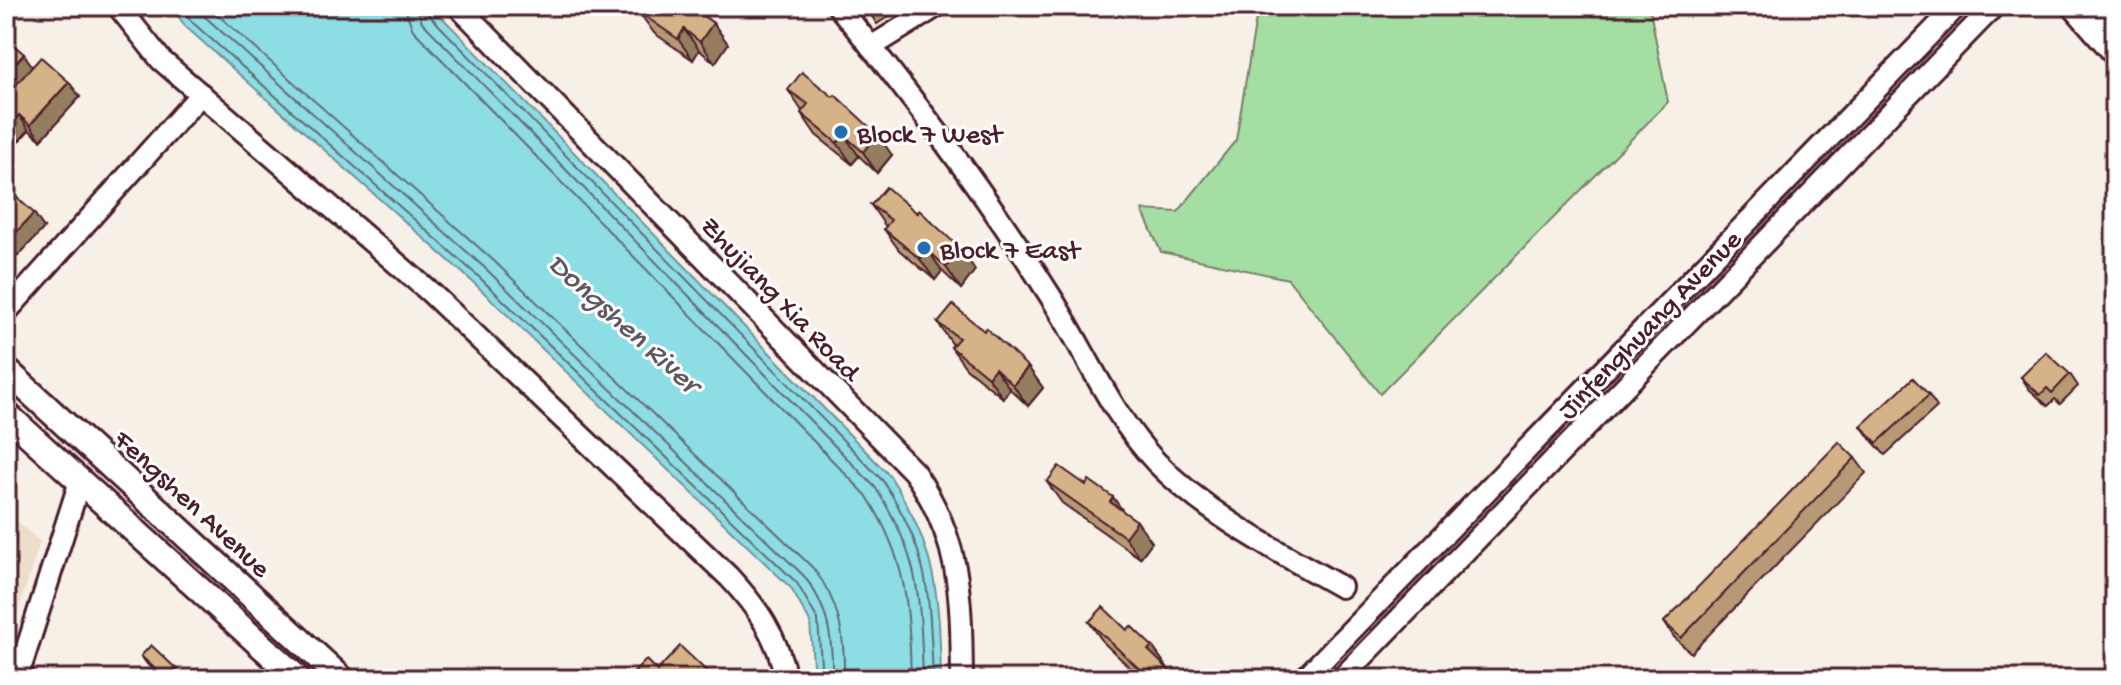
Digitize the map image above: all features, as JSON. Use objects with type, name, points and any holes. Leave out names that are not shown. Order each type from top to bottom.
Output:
[{"type":"main road","name":"Fengshen Avenue","points":[[6,370],[342,679]]},
{"type":"main road","points":[[6,414],[298,679]]},
{"type":"street","points":[[118,6],[144,43],[431,293],[729,577],[763,618],[776,642],[786,679]]},
{"type":"street","name":"Zhujiang Xia Road","points":[[458,6],[914,472],[930,495],[952,545],[961,600],[962,679]]},
{"type":"street","points":[[838,6],[1005,226],[1123,418],[1153,459],[1188,493],[1230,524],[1341,587]]},
{"type":"street","points":[[871,47],[937,6]]},
{"type":"street","name":"Jinfenghuang Avenue","points":[[1304,679],[1957,6]]},
{"type":"street","name":"Jinfenghuang Avenue","points":[[1341,679],[1994,6]]},
{"type":"street","points":[[2072,6],[2115,55]]},
{"type":"street","points":[[2098,6],[2115,47]]},
{"type":"street","points":[[6,312],[201,94]]},
{"type":"street","points":[[17,679],[80,481]]},
{"type":"shaded area","points":[[6,511],[40,542],[6,649]]},
{"type":"green space","points":[[1258,6],[1649,6],[1668,102],[1380,394],[1288,279],[1161,252],[1142,210],[1178,212],[1236,140]]},
{"type":"water","name":"Dongshen River","points":[[171,6],[431,6],[890,476],[918,527],[932,573],[939,622],[941,679],[814,679],[810,622],[791,588],[474,283],[186,27]]},
{"type":"building","points":[[643,6],[689,6],[713,23],[700,42],[684,29],[678,39],[639,12]]},
{"type":"building","points":[[6,38],[24,54],[6,74]]},
{"type":"building","points":[[41,57],[69,82],[30,125],[19,115],[6,129],[6,96]]},
{"type":"building","points":[[802,72],[833,97],[835,95],[877,134],[863,152],[844,135],[837,143],[801,113],[808,104],[788,90]]},
{"type":"building","points":[[886,187],[917,213],[919,210],[961,249],[946,267],[928,250],[920,259],[884,229],[891,220],[871,205]]},
{"type":"building","points":[[6,188],[34,213],[8,241],[6,239]]},
{"type":"building","points":[[953,305],[984,331],[986,328],[1028,367],[1013,385],[995,368],[988,377],[951,347],[959,338],[938,323]]},
{"type":"building","points":[[2046,352],[2070,374],[2052,393],[2047,388],[2040,395],[2021,377]]},
{"type":"building","points":[[1913,378],[1929,395],[1877,443],[1861,426]]},
{"type":"building","points":[[1839,442],[1855,458],[1681,638],[1664,622]]},
{"type":"building","points":[[1059,466],[1086,485],[1089,480],[1113,497],[1110,502],[1137,521],[1125,537],[1047,482]]},
{"type":"building","points":[[1103,607],[1127,630],[1131,626],[1152,646],[1148,650],[1172,673],[1166,679],[1150,679],[1089,622]]},
{"type":"building","points":[[151,645],[187,679],[166,679],[141,656]]},
{"type":"building","points":[[680,646],[715,679],[628,679],[646,660],[657,671]]},
{"type":"place","name":"Block 7 West","points":[[841,132]]},
{"type":"place","name":"Block 7 East","points":[[924,248]]}]
